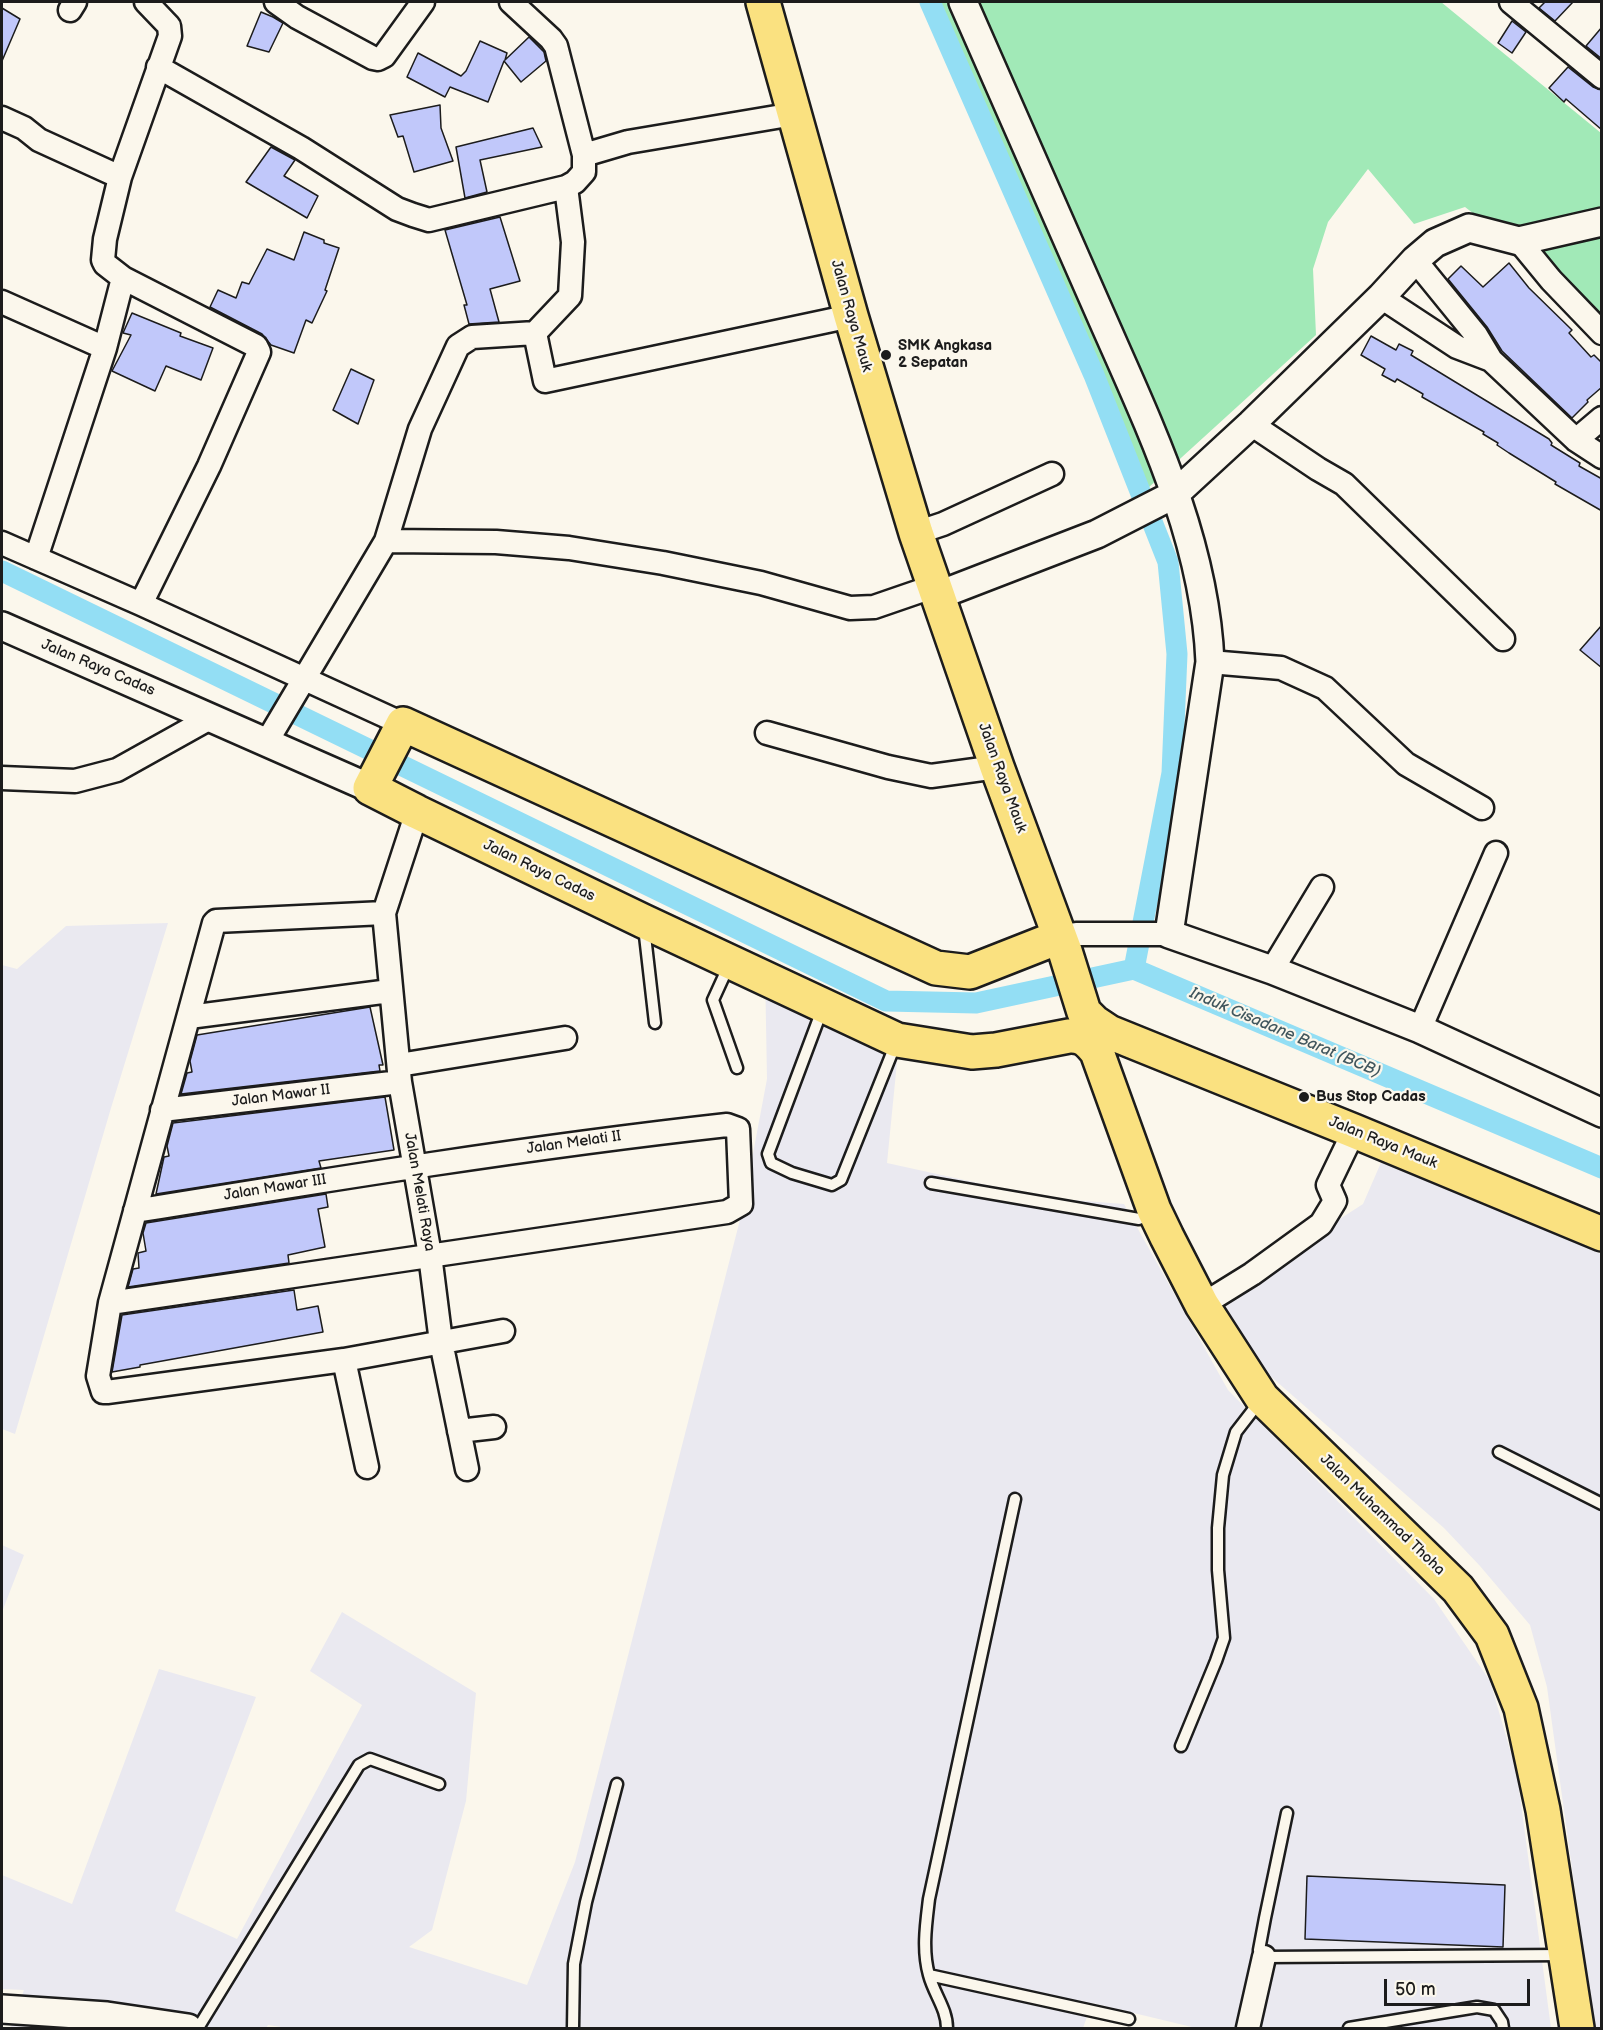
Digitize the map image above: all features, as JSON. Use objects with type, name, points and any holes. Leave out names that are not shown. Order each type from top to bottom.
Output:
[{"type":"main road","name":"Jalan Raya Mauk","points":[[763,2],[851,316],[916,533],[997,767],[1067,941],[1086,1026],[1094,1022],[1109,1032],[1602,1234]]},
{"type":"main road","points":[[374,781],[400,730],[936,968],[970,972],[1067,941]]},
{"type":"main road","name":"Jalan Raya Cadas","points":[[374,781],[417,812],[897,1040],[972,1052],[1076,1036],[1086,1026]]},
{"type":"main road","name":"Jalan Muhammad Thoha","points":[[1086,1026],[1154,1210],[1202,1305],[1262,1398],[1458,1589],[1492,1635],[1521,1708],[1543,1810],[1577,2028]]},
{"type":"street","points":[[141,604],[209,466],[259,352],[256,346],[123,278],[105,264],[103,256],[120,177],[170,36],[169,26],[146,2]]},
{"type":"street","points":[[276,2],[297,17],[378,59],[384,56],[423,2]]},
{"type":"street","points":[[158,67],[301,148],[397,209],[429,220],[566,187],[575,182],[584,172],[584,155],[556,46],[511,2]]},
{"type":"street","points":[[963,2],[1136,396],[1167,498],[1203,593],[1208,624],[1210,662],[1159,934]]},
{"type":"street","points":[[1511,2],[1602,77]]},
{"type":"street","points":[[584,155],[628,142],[794,114]]},
{"type":"street","points":[[2,117],[24,128],[39,140],[120,177]]},
{"type":"street","points":[[271,732],[386,541],[420,429],[458,346],[472,337],[535,333],[570,296],[573,242],[566,187]]},
{"type":"street","points":[[386,541],[496,542],[569,548],[761,583],[850,608],[874,607],[937,590],[1097,534],[1167,498],[1251,424],[1380,297],[1414,260],[1435,243],[1469,228],[1519,241],[1602,222]]},
{"type":"street","points":[[1519,241],[1551,280],[1602,333]]},
{"type":"street","points":[[1414,260],[1476,335],[1491,360],[1576,440],[1602,457]]},
{"type":"street","points":[[36,558],[105,348],[123,278]]},
{"type":"street","points":[[1380,297],[1457,347],[1491,360]]},
{"type":"street","points":[[2,302],[105,348]]},
{"type":"street","points":[[535,333],[545,381],[851,316]]},
{"type":"street","points":[[1576,440],[1602,418]]},
{"type":"street","points":[[1251,424],[1318,470],[1344,484],[1503,639]]},
{"type":"street","points":[[916,533],[943,524],[1052,474]]},
{"type":"street","points":[[2,543],[141,604],[400,730]]},
{"type":"street","name":"Jalan Raya Cadas","points":[[2,626],[212,717],[271,732],[374,781]]},
{"type":"street","points":[[1210,662],[1281,668],[1325,688],[1406,764],[1482,808]]},
{"type":"street","points":[[2,778],[75,781],[117,770],[212,717]]},
{"type":"street","points":[[767,733],[888,767],[931,776],[997,767]]},
{"type":"street","points":[[417,812],[384,913],[216,921],[213,923],[110,1303],[98,1376],[104,1392],[344,1360],[503,1331]]},
{"type":"street","points":[[1420,1029],[1496,853]]},
{"type":"street","points":[[1272,970],[1322,887]]},
{"type":"street","name":"Jalan Melati Raya","points":[[384,913],[399,1074],[430,1255],[441,1342],[467,1468]]},
{"type":"street","points":[[1067,941],[1159,934],[1272,970],[1420,1029],[1602,1113]]},
{"type":"street","points":[[189,1017],[390,991]]},
{"type":"street","name":"Jalan Mawar II","points":[[162,1110],[399,1074],[565,1038]]},
{"type":"street","name":"Jalan Melati II","points":[[414,1165],[727,1125],[738,1129],[741,1203],[727,1212],[430,1255]]},
{"type":"street","points":[[1202,1305],[1252,1274],[1321,1224],[1335,1201],[1328,1185],[1354,1131]]},
{"type":"street","name":"Jalan Mawar III","points":[[135,1211],[414,1165]]},
{"type":"street","points":[[110,1303],[430,1255]]},
{"type":"street","points":[[344,1360],[367,1467]]},
{"type":"street","points":[[459,1431],[494,1427]]},
{"type":"street","points":[[1248,2028],[1264,1957]]},
{"type":"street","points":[[2,2009],[107,2016],[188,2028]]},
{"type":"lane","points":[[643,921],[655,1023]]},
{"type":"lane","points":[[730,962],[713,1000],[737,1068]]},
{"type":"lane","points":[[824,1007],[768,1154],[771,1163],[792,1173],[832,1185],[841,1180],[897,1040]]},
{"type":"lane","points":[[932,1183],[1139,1219],[1154,1210]]},
{"type":"lane","points":[[1181,1746],[1224,1638],[1218,1570],[1223,1475],[1236,1432],[1262,1398]]},
{"type":"lane","points":[[1499,1452],[1602,1504]]},
{"type":"lane","points":[[948,2028],[947,2018],[929,1975],[924,1939],[929,1899],[1015,1499]]},
{"type":"lane","points":[[198,2028],[359,1765],[370,1759],[439,1784]]},
{"type":"lane","points":[[573,2028],[574,1964],[586,1902],[616,1784]]},
{"type":"lane","points":[[1287,1813],[1259,1950],[1260,1955],[1264,1957],[1566,1955]]},
{"type":"lane","points":[[929,1975],[1129,2019]]},
{"type":"lane","points":[[1349,2028],[1477,2007],[1494,2010],[1503,2028]]},
{"type":"shaded area","points":[[168,923],[15,1434],[2,1429],[2,965],[17,969],[66,926]]},
{"type":"shaded area","points":[[765,968],[900,1032],[887,1163],[1046,1198],[1124,1204],[1228,1390],[1434,1599],[1490,1681],[1517,1774],[1551,2028],[1196,2028],[1092,2003],[1083,2028],[288,2028],[268,2025],[266,2028],[10,2028],[24,1990],[2,1989],[2,1875],[72,1904],[159,1669],[256,1697],[175,1911],[237,1939],[362,1705],[310,1671],[342,1612],[476,1693],[466,1801],[432,1930],[409,1947],[527,1985],[575,1862],[742,1212],[767,1079]]},
{"type":"shaded area","points":[[1383,1158],[1601,1254],[1601,2028],[1594,2028],[1547,1687],[1530,1625],[1444,1528],[1260,1367],[1216,1299],[1363,1204]]},
{"type":"shaded area","points":[[2,1545],[24,1555],[2,1612]]},
{"type":"green space","points":[[935,2],[1441,2],[1601,133],[1601,324],[1548,271],[1465,207],[1414,224],[1368,169],[1328,222],[1313,269],[1316,335],[1148,488]]},
{"type":"building","points":[[1545,2],[1573,2],[1555,21],[1539,8]]},
{"type":"building","points":[[2,8],[20,19],[2,61]]},
{"type":"building","points":[[261,12],[283,23],[269,52],[247,46]]},
{"type":"building","points":[[1512,21],[1526,32],[1512,53],[1498,43]]},
{"type":"building","points":[[1602,27],[1602,59],[1586,46]]},
{"type":"building","points":[[529,37],[544,52],[546,61],[521,82],[504,61],[488,102],[450,87],[445,97],[407,77],[418,53],[461,76],[466,71],[480,41],[507,53],[505,60]]},
{"type":"building","points":[[1568,67],[1593,87],[1602,90],[1602,130],[1566,99],[1564,102],[1549,88]]},
{"type":"building","points":[[440,105],[441,128],[453,161],[414,172],[403,136],[398,137],[390,115]]},
{"type":"building","points":[[533,128],[542,147],[480,160],[487,192],[465,198],[456,147]]},
{"type":"building","points":[[271,147],[295,160],[284,176],[318,196],[307,218],[246,182]]},
{"type":"building","points":[[500,217],[520,281],[490,289],[499,322],[469,324],[464,305],[467,305],[445,230]]},
{"type":"building","points":[[304,232],[339,248],[325,290],[327,291],[312,323],[306,320],[294,353],[271,345],[262,334],[210,307],[218,290],[236,298],[242,282],[249,284],[267,249],[294,260]]},
{"type":"building","points":[[1509,263],[1529,288],[1572,330],[1569,333],[1591,357],[1594,355],[1602,363],[1602,387],[1572,418],[1502,351],[1487,327],[1448,279],[1461,266],[1483,287]]},
{"type":"building","points":[[132,313],[181,333],[180,336],[213,348],[201,380],[166,366],[155,391],[112,371],[131,335],[123,333]]},
{"type":"building","points":[[1371,336],[1396,350],[1399,344],[1413,351],[1411,355],[1549,439],[1551,445],[1580,463],[1579,466],[1602,479],[1602,511],[1555,484],[1556,482],[1497,445],[1498,443],[1483,434],[1484,432],[1422,397],[1423,394],[1397,379],[1395,382],[1382,375],[1385,369],[1361,355]]},
{"type":"building","points":[[351,369],[374,380],[358,424],[333,410]]},
{"type":"building","points":[[1602,625],[1602,668],[1580,650]]},
{"type":"building","points":[[370,1007],[383,1065],[379,1065],[380,1071],[181,1094],[187,1073],[192,1072],[190,1061],[197,1035]]},
{"type":"building","points":[[385,1097],[394,1150],[319,1161],[321,1168],[156,1194],[164,1157],[169,1156],[167,1146],[173,1123]]},
{"type":"building","points":[[326,1194],[328,1207],[318,1209],[325,1247],[288,1255],[289,1263],[128,1287],[133,1269],[139,1268],[138,1253],[146,1251],[143,1233],[146,1223]]},
{"type":"building","points":[[294,1290],[297,1310],[318,1306],[323,1332],[112,1372],[122,1315]]},
{"type":"building","points":[[1307,1876],[1505,1885],[1503,1947],[1305,1939]]},
{"type":"waterway","points":[[930,2],[1094,375],[1168,562],[1177,654],[1172,773],[1134,969]]},
{"type":"waterway","points":[[2,571],[886,1001],[976,1003],[1134,969]]},
{"type":"waterway","name":"Induk Cisadane Barat (BCB)","points":[[1134,969],[1602,1168]]},
{"type":"place","name":"SMK Angkasa 2 Sepatan","points":[[886,355]]},
{"type":"place","name":"Bus Stop Cadas","points":[[1304,1097]]}]
